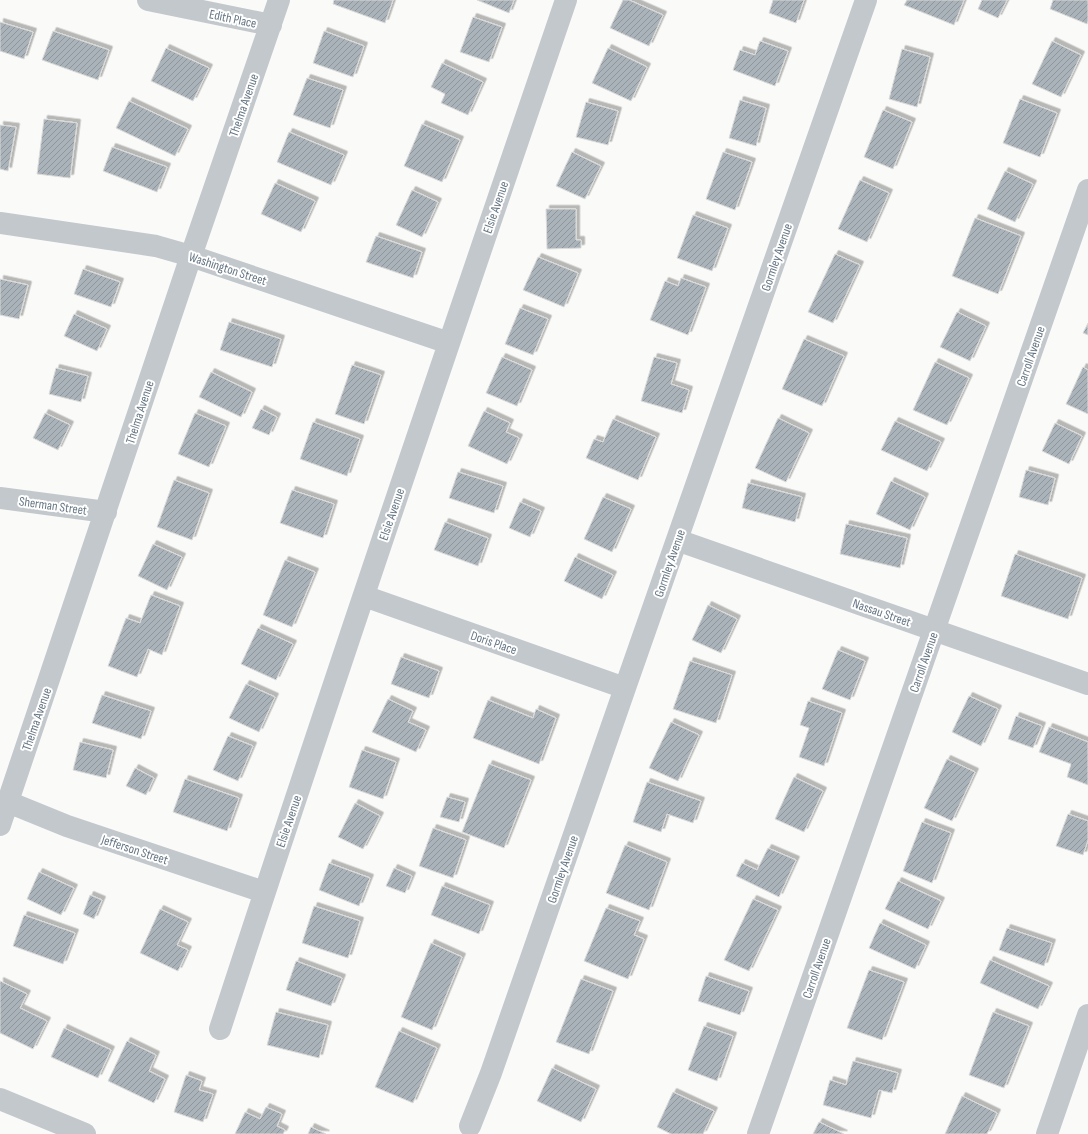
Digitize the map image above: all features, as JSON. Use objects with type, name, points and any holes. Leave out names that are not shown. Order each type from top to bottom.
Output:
[{"type":"street","name":"Edith Place","points":[[148,0],[271,25]]},
{"type":"street","name":"Thelma Avenue","points":[[0,825],[191,256],[279,0]]},
{"type":"street","name":"Elsie Avenue","points":[[220,1029],[264,892],[566,0]]},
{"type":"street","name":"Gormley Avenue","points":[[470,1126],[491,1073],[866,0]]},
{"type":"street","name":"Carroll Avenue","points":[[758,1134],[1088,190]]},
{"type":"street","name":"Washington Street","points":[[0,223],[156,246],[191,256],[449,343]]},
{"type":"street","name":"Sherman Street","points":[[0,498],[106,512]]},
{"type":"street","name":"Nassau Street","points":[[677,540],[1088,684]]},
{"type":"street","name":"Doris Place","points":[[364,596],[625,688]]},
{"type":"street","name":"Jefferson Street","points":[[8,802],[68,826],[264,892]]},
{"type":"street","points":[[1047,1134],[1088,1015]]},
{"type":"street","points":[[0,1099],[82,1133]]},
{"type":"building","points":[[334,0],[393,0],[385,23],[333,4]]},
{"type":"building","points":[[477,0],[514,0],[509,13]]},
{"type":"building","points":[[623,0],[629,0],[663,15],[649,46],[610,28]]},
{"type":"building","points":[[773,0],[804,0],[796,23],[769,13]]},
{"type":"building","points":[[907,0],[964,0],[954,25],[904,5]]},
{"type":"building","points":[[982,0],[1007,0],[998,18],[978,9]]},
{"type":"building","points":[[1053,0],[1088,0],[1087,24],[1050,9]]},
{"type":"building","points":[[473,17],[502,27],[489,62],[460,52]]},
{"type":"building","points":[[0,22],[33,32],[24,59],[0,51]]},
{"type":"building","points":[[53,31],[109,50],[98,80],[42,60]]},
{"type":"building","points":[[324,31],[364,46],[353,77],[313,63]]},
{"type":"building","points":[[760,41],[788,51],[775,86],[733,70],[740,50],[755,55]]},
{"type":"building","points":[[1052,41],[1081,55],[1061,97],[1032,84]]},
{"type":"building","points":[[166,48],[209,68],[193,101],[151,81]]},
{"type":"building","points":[[608,48],[647,67],[631,101],[592,83]]},
{"type":"building","points":[[902,49],[930,57],[917,107],[889,99]]},
{"type":"building","points":[[442,63],[483,82],[468,115],[441,103],[445,94],[431,87]]},
{"type":"building","points":[[307,78],[343,90],[330,128],[293,115]]},
{"type":"building","points":[[1020,99],[1057,113],[1040,157],[1003,143]]},
{"type":"building","points":[[740,100],[766,108],[756,146],[729,138]]},
{"type":"building","points":[[129,101],[188,129],[175,156],[116,128]]},
{"type":"building","points":[[586,102],[618,111],[608,145],[576,137]]},
{"type":"building","points":[[883,110],[912,122],[893,169],[864,157]]},
{"type":"building","points":[[44,119],[77,123],[70,178],[37,174]]},
{"type":"building","points":[[422,124],[460,140],[442,182],[404,166]]},
{"type":"building","points":[[0,125],[16,127],[8,171],[0,169]]},
{"type":"building","points":[[289,132],[344,155],[331,185],[277,162]]},
{"type":"building","points":[[112,147],[167,167],[157,192],[103,171]]},
{"type":"building","points":[[572,152],[601,166],[585,199],[556,186]]},
{"type":"building","points":[[723,152],[752,162],[735,210],[706,199]]},
{"type":"building","points":[[1005,171],[1033,184],[1015,222],[987,209]]},
{"type":"building","points":[[860,180],[889,193],[867,242],[838,229]]},
{"type":"building","points":[[275,183],[315,201],[301,232],[261,214]]},
{"type":"building","points":[[412,190],[438,202],[422,237],[396,225]]},
{"type":"building","points":[[546,209],[576,209],[576,240],[581,240],[581,248],[547,249]]},
{"type":"building","points":[[693,215],[728,228],[712,271],[677,258]]},
{"type":"building","points":[[975,218],[1021,236],[998,294],[952,276]]},
{"type":"building","points":[[376,236],[422,252],[413,278],[366,262]]},
{"type":"building","points":[[835,254],[860,265],[833,323],[808,312]]},
{"type":"building","points":[[538,257],[578,273],[564,307],[523,290]]},
{"type":"building","points":[[83,269],[120,282],[111,307],[74,294]]},
{"type":"building","points":[[681,278],[706,287],[688,335],[650,320],[665,281],[678,286]]},
{"type":"building","points":[[0,279],[28,285],[19,319],[0,315]]},
{"type":"building","points":[[520,308],[548,319],[533,355],[505,344]]},
{"type":"building","points":[[957,312],[986,326],[970,361],[940,347]]},
{"type":"building","points":[[74,314],[107,329],[97,351],[64,336]]},
{"type":"building","points":[[229,322],[281,339],[272,367],[220,350]]},
{"type":"building","points":[[1088,323],[1088,335],[1083,333]]},
{"type":"building","points":[[804,339],[844,356],[822,406],[782,389]]},
{"type":"building","points":[[502,357],[532,370],[517,406],[486,393]]},
{"type":"building","points":[[654,357],[677,363],[671,384],[689,390],[682,413],[641,401]]},
{"type":"building","points":[[935,362],[969,378],[947,425],[913,410]]},
{"type":"building","points":[[352,365],[381,375],[364,424],[335,414]]},
{"type":"building","points":[[1083,367],[1088,370],[1088,414],[1066,404]]},
{"type":"building","points":[[56,368],[88,376],[81,402],[49,394]]},
{"type":"building","points":[[211,372],[252,392],[241,417],[199,397]]},
{"type":"building","points":[[261,409],[277,417],[269,435],[252,428]]},
{"type":"building","points":[[484,411],[510,423],[506,432],[519,438],[507,464],[468,446]]},
{"type":"building","points":[[45,413],[70,425],[58,450],[33,438]]},
{"type":"building","points":[[195,413],[226,426],[209,467],[178,454]]},
{"type":"building","points":[[778,418],[809,433],[786,482],[755,468]]},
{"type":"building","points":[[613,419],[656,437],[638,480],[586,458],[594,439],[603,442]]},
{"type":"building","points":[[895,421],[941,442],[927,471],[881,450]]},
{"type":"building","points":[[313,422],[360,439],[347,476],[300,459]]},
{"type":"building","points":[[1055,423],[1082,436],[1069,464],[1042,451]]},
{"type":"building","points":[[1026,470],[1055,478],[1048,505],[1019,497]]},
{"type":"building","points":[[458,472],[503,486],[494,513],[449,498]]},
{"type":"building","points":[[174,480],[209,493],[192,540],[157,527]]},
{"type":"building","points":[[891,481],[925,497],[910,530],[876,514]]},
{"type":"building","points":[[748,483],[802,497],[795,522],[742,508]]},
{"type":"building","points":[[292,490],[334,504],[323,538],[280,523]]},
{"type":"building","points":[[603,497],[631,509],[612,552],[584,539]]},
{"type":"building","points":[[520,502],[541,511],[530,537],[509,528]]},
{"type":"building","points":[[445,522],[488,538],[478,566],[434,550]]},
{"type":"building","points":[[846,524],[907,538],[900,568],[840,554]]},
{"type":"building","points":[[153,544],[182,557],[167,590],[138,576]]},
{"type":"building","points":[[1015,554],[1082,578],[1068,619],[1001,596]]},
{"type":"building","points":[[575,557],[613,575],[602,599],[564,581]]},
{"type":"building","points":[[285,560],[315,572],[292,627],[263,615]]},
{"type":"building","points":[[151,595],[180,606],[162,655],[148,649],[137,677],[108,666],[126,618],[140,623]]},
{"type":"building","points":[[708,605],[737,619],[721,653],[692,640]]},
{"type":"building","points":[[258,628],[293,644],[276,680],[241,664]]},
{"type":"building","points":[[838,650],[865,661],[850,700],[822,689]]},
{"type":"building","points":[[401,657],[439,671],[429,698],[391,684]]},
{"type":"building","points":[[690,661],[732,675],[716,723],[673,709]]},
{"type":"building","points":[[246,684],[275,697],[259,732],[229,718]]},
{"type":"building","points":[[102,695],[151,711],[141,739],[92,723]]},
{"type":"building","points":[[969,696],[998,709],[981,746],[952,732]]},
{"type":"building","points":[[388,699],[413,711],[408,722],[426,730],[416,752],[372,732]]},
{"type":"building","points":[[488,700],[533,718],[536,709],[556,718],[539,764],[473,738]]},
{"type":"building","points":[[808,701],[842,713],[824,766],[799,757],[809,728],[800,725]]},
{"type":"building","points":[[1016,716],[1042,726],[1033,748],[1008,739]]},
{"type":"building","points":[[671,722],[699,735],[678,781],[649,768]]},
{"type":"building","points":[[1049,727],[1088,742],[1088,785],[1067,777],[1071,764],[1039,752]]},
{"type":"building","points":[[228,736],[253,746],[238,781],[213,770]]},
{"type":"building","points":[[80,742],[113,750],[106,778],[73,770]]},
{"type":"building","points":[[362,750],[396,762],[383,799],[349,787]]},
{"type":"building","points":[[947,759],[975,772],[952,821],[924,808]]},
{"type":"building","points":[[489,764],[531,780],[504,848],[462,832]]},
{"type":"building","points":[[135,768],[154,778],[146,795],[126,786]]},
{"type":"building","points":[[794,777],[823,791],[804,832],[775,819]]},
{"type":"building","points":[[185,779],[239,798],[227,831],[173,812]]},
{"type":"building","points":[[647,782],[701,801],[693,823],[667,814],[661,832],[633,822]]},
{"type":"building","points":[[447,797],[465,802],[459,822],[440,817]]},
{"type":"building","points":[[355,803],[380,816],[363,849],[338,837]]},
{"type":"building","points":[[1068,814],[1088,821],[1088,840],[1083,855],[1056,846]]},
{"type":"building","points":[[922,822],[951,833],[932,883],[903,871]]},
{"type":"building","points":[[433,828],[466,840],[453,878],[419,866]]},
{"type":"building","points":[[625,845],[667,862],[649,910],[606,893]]},
{"type":"building","points":[[768,848],[796,860],[779,897],[736,876],[742,863],[757,870]]},
{"type":"building","points":[[329,863],[370,878],[359,906],[319,890]]},
{"type":"building","points":[[394,868],[412,876],[405,893],[386,886]]},
{"type":"building","points":[[39,872],[74,888],[61,915],[27,899]]},
{"type":"building","points":[[898,881],[941,901],[928,929],[885,909]]},
{"type":"building","points":[[442,886],[490,905],[479,934],[431,915]]},
{"type":"building","points":[[90,895],[102,900],[94,919],[83,914]]},
{"type":"building","points":[[753,899],[778,910],[749,971],[724,960]]},
{"type":"building","points":[[314,906],[360,921],[348,958],[302,943]]},
{"type":"building","points":[[606,908],[640,921],[634,935],[644,939],[628,979],[584,961]]},
{"type":"building","points":[[160,909],[188,922],[177,945],[188,950],[178,971],[140,953]]},
{"type":"building","points":[[24,915],[75,933],[63,964],[13,946]]},
{"type":"building","points":[[880,923],[926,945],[915,969],[869,948]]},
{"type":"building","points":[[1007,928],[1052,943],[1044,966],[999,950]]},
{"type":"building","points":[[431,943],[462,957],[432,1030],[401,1017]]},
{"type":"building","points":[[990,960],[1049,986],[1038,1009],[980,983]]},
{"type":"building","points":[[296,961],[342,978],[331,1006],[286,990]]},
{"type":"building","points":[[869,970],[904,982],[882,1040],[847,1028]]},
{"type":"building","points":[[706,976],[749,991],[740,1015],[698,1001]]},
{"type":"building","points":[[581,979],[613,991],[589,1054],[556,1042]]},
{"type":"building","points":[[0,981],[27,994],[20,1008],[47,1021],[33,1049],[0,1033]]},
{"type":"building","points":[[276,1012],[328,1025],[319,1058],[267,1045]]},
{"type":"building","points":[[993,1012],[1029,1026],[1004,1088],[969,1075]]},
{"type":"building","points":[[704,1026],[733,1036],[717,1081],[688,1070]]},
{"type":"building","points":[[64,1028],[111,1050],[98,1078],[51,1057]]},
{"type":"building","points":[[399,1031],[437,1048],[413,1103],[375,1087]]},
{"type":"building","points":[[127,1041],[156,1055],[149,1071],[165,1079],[154,1103],[108,1081]]},
{"type":"building","points":[[853,1061],[898,1073],[892,1093],[879,1090],[871,1118],[823,1105],[830,1080],[846,1085]]},
{"type":"building","points":[[552,1068],[596,1089],[581,1122],[537,1101]]},
{"type":"building","points":[[186,1075],[202,1081],[199,1090],[213,1094],[203,1122],[174,1112]]},
{"type":"building","points":[[673,1092],[714,1111],[703,1134],[671,1134],[657,1127]]},
{"type":"building","points":[[962,1096],[997,1113],[987,1134],[945,1134]]},
{"type":"building","points":[[266,1107],[282,1114],[277,1126],[285,1130],[283,1134],[235,1134],[245,1112],[260,1119]]},
{"type":"building","points":[[819,1122],[844,1134],[813,1134]]},
{"type":"building","points":[[311,1127],[326,1134],[308,1134]]}]
